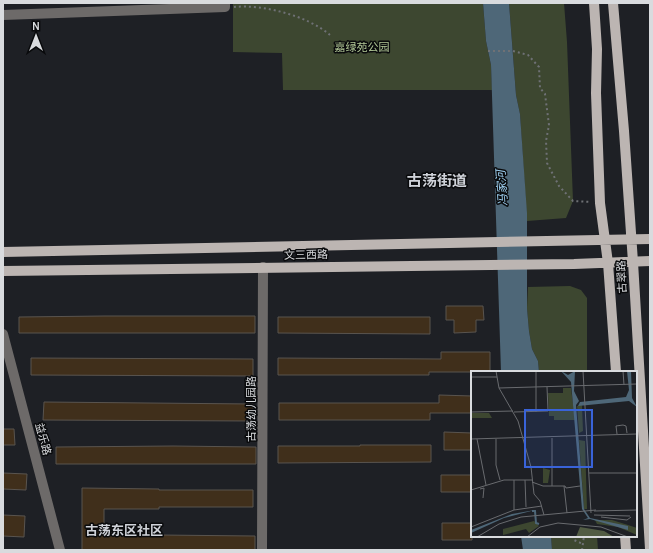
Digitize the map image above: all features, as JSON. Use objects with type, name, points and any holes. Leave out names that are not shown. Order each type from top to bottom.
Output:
[{"type":"main road","name":"古翠路","points":[[594,3],[597,49],[596,93],[600,203],[606,239],[616,371]]},
{"type":"main road","name":"古翠路","points":[[613,3],[633,262],[650,549]]},
{"type":"main road","name":"文三西路","points":[[3,252],[650,239]]},
{"type":"main road","name":"文三西路","points":[[3,271],[543,265],[650,261]]},
{"type":"main road","points":[[625,537],[626,550]]},
{"type":"street","points":[[3,15],[112,8],[225,5]]},
{"type":"street","name":"古荡幼儿园路","points":[[262,550],[263,267]]},
{"type":"street","name":"益乐路","points":[[3,334],[60,550]]},
{"type":"path","points":[[225,5],[264,7],[312,22],[330,35]]},
{"type":"path","points":[[488,51],[513,51],[528,55],[539,67],[540,88],[544,94],[549,125],[546,141],[547,163],[559,186],[573,201],[600,203]]},
{"type":"path","points":[[572,537],[574,540],[583,544]]},
{"type":"path","points":[[582,550],[584,537]]},
{"type":"green space","name":"嘉绿苑公园","points":[[233,3],[483,3],[486,41],[491,65],[492,90],[283,90],[282,53],[233,52]]},
{"type":"green space","points":[[509,3],[564,3],[567,42],[573,201],[566,218],[527,221],[520,114],[516,95]]},
{"type":"green space","points":[[570,286],[581,290],[587,298],[587,371],[539,371],[538,361],[532,349],[529,331],[527,308],[528,287]]},
{"type":"green space","points":[[551,537],[597,537],[598,550],[552,550]]},
{"type":"water","name":"冯家河","points":[[483,3],[509,3],[516,95],[520,114],[527,213],[527,308],[532,349],[538,361],[539,371],[501,371],[491,65],[486,41]]},
{"type":"water","points":[[521,537],[551,537],[552,550],[523,550]]},
{"type":"building","points":[[446,306],[483,306],[484,320],[476,320],[476,332],[454,333],[454,320],[446,320]]},
{"type":"building","points":[[255,316],[255,333],[19,333],[19,317]]},
{"type":"building","points":[[278,317],[430,317],[430,334],[278,333]]},
{"type":"building","points":[[441,352],[490,352],[490,371],[429,372],[429,375],[278,375],[278,358],[441,359]]},
{"type":"building","points":[[31,358],[253,359],[253,376],[31,375]]},
{"type":"building","points":[[439,395],[471,396],[471,413],[430,413],[430,420],[279,420],[279,403],[439,403]]},
{"type":"building","points":[[44,402],[253,404],[253,421],[43,420]]},
{"type":"building","points":[[3,429],[14,429],[15,445],[3,445]]},
{"type":"building","points":[[444,432],[471,433],[471,450],[444,450]]},
{"type":"building","points":[[431,445],[431,462],[278,463],[278,446]]},
{"type":"building","points":[[56,447],[256,447],[256,464],[56,464]]},
{"type":"building","points":[[3,473],[27,474],[26,490],[3,489]]},
{"type":"building","points":[[441,475],[471,475],[471,492],[441,492]]},
{"type":"building","points":[[82,488],[253,490],[253,507],[159,507],[159,509],[104,509],[104,533],[255,536],[255,550],[82,550]]},
{"type":"building","points":[[3,515],[25,516],[24,537],[3,536]]},
{"type":"building","points":[[442,523],[471,523],[472,540],[442,540]]},
{"type":"district","name":"古荡街道","points":[[437,181]]},
{"type":"district","name":"古荡东区社区","points":[[124,530]]}]
